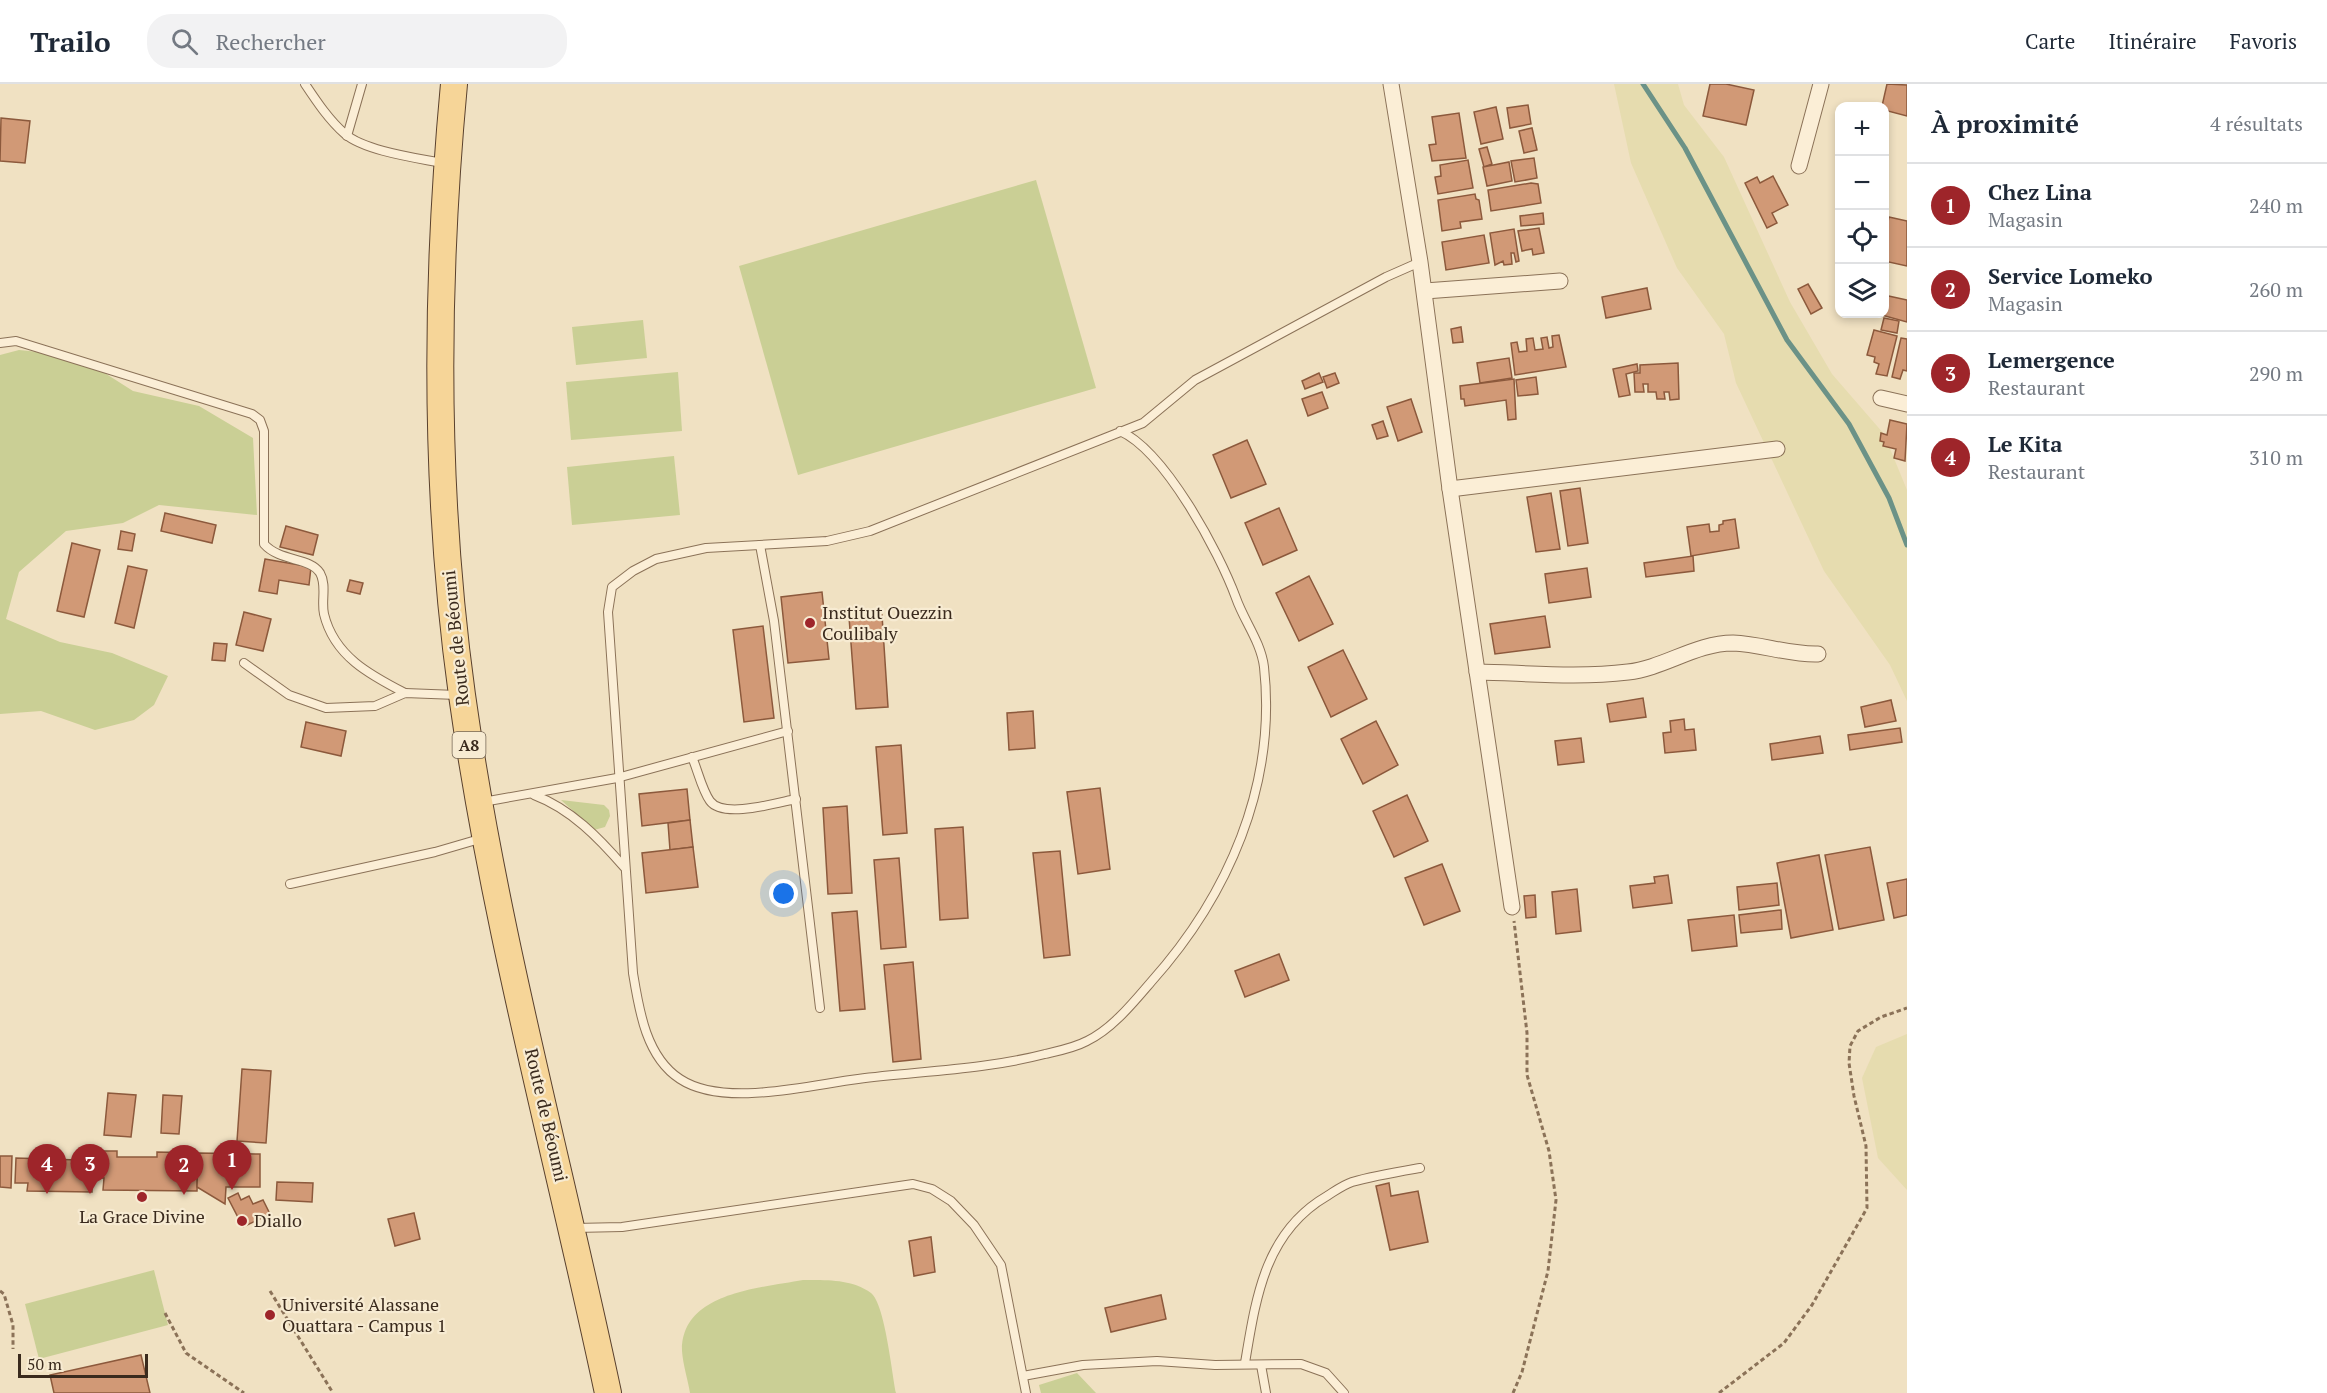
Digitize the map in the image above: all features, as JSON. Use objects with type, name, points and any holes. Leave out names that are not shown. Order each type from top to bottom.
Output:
[{"type":"main road","name":"Route de Béoumi","points":[[454,84],[446,164],[440,341],[442,492],[462,695],[484,838],[573,1228],[608,1393]]},
{"type":"street","points":[[1391,84],[1425,291],[1450,489],[1512,908]]},
{"type":"street","points":[[1799,166],[1821,84]]},
{"type":"street","points":[[1425,291],[1560,281]]},
{"type":"street","points":[[1881,398],[1907,404]]},
{"type":"street","points":[[1450,489],[1777,449]]},
{"type":"street","points":[[1477,672],[1591,675],[1630,672],[1710,645],[1734,643],[1796,655],[1818,654]]},
{"type":"lane","points":[[305,84],[322,109],[347,136],[389,153],[446,164]]},
{"type":"lane","points":[[347,136],[362,84]]},
{"type":"lane","points":[[1120,431],[1133,437],[1163,469],[1226,570],[1238,602],[1255,636],[1264,665],[1265,712],[1262,768],[1254,804],[1231,865],[1201,918],[1170,961],[1108,1026],[1087,1041],[1059,1051],[1014,1062],[954,1071],[886,1075],[743,1093],[691,1085],[670,1071],[657,1054],[640,1015],[633,973],[617,778],[608,612],[612,587],[633,571],[656,559],[706,548],[827,541],[870,531],[1120,431],[1143,423],[1195,380],[1386,277],[1420,262]]},
{"type":"lane","points":[[0,343],[16,341],[252,414],[260,420],[264,431],[266,475],[262,529],[264,544],[273,554],[313,565],[321,574],[324,614],[338,646],[364,672],[405,693],[462,695]]},
{"type":"lane","points":[[760,545],[774,621],[820,1008]]},
{"type":"lane","points":[[244,663],[290,695],[326,708],[375,706],[405,693]]},
{"type":"lane","points":[[478,803],[617,778],[788,731]]},
{"type":"lane","points":[[692,757],[710,801],[719,809],[731,811],[796,800]]},
{"type":"lane","points":[[533,794],[551,801],[566,812],[603,842],[624,867]]},
{"type":"lane","points":[[290,884],[435,852],[484,838]]},
{"type":"lane","points":[[1245,1363],[1253,1312],[1272,1252],[1291,1224],[1316,1203],[1350,1183],[1420,1167]]},
{"type":"lane","points":[[573,1228],[622,1227],[913,1184],[932,1189],[951,1201],[974,1226],[1001,1265],[1026,1393]]},
{"type":"lane","points":[[1023,1376],[1083,1365],[1157,1360],[1215,1365],[1301,1364],[1326,1373],[1344,1393]]},
{"type":"lane","points":[[1261,1365],[1266,1393]]},
{"type":"path","points":[[1512,908],[1527,1033],[1527,1075],[1549,1151],[1556,1200],[1548,1271],[1522,1372],[1513,1393]]},
{"type":"path","points":[[1719,1393],[1784,1343],[1812,1305],[1868,1208],[1866,1146],[1854,1096],[1849,1063],[1850,1046],[1858,1031],[1881,1017],[1907,1008]]},
{"type":"path","points":[[270,1291],[333,1393]]},
{"type":"path","points":[[0,1292],[4,1294],[13,1325],[13,1349]]},
{"type":"path","points":[[165,1313],[186,1353],[244,1393]]},
{"type":"shaded area","points":[[1614,84],[1678,84],[1684,105],[1724,157],[1790,302],[1832,374],[1884,434],[1907,490],[1907,701],[1890,665],[1824,571],[1736,383],[1724,334],[1677,268],[1631,163]]},
{"type":"shaded area","points":[[1907,1034],[1907,1190],[1878,1158],[1862,1078],[1876,1047]]},
{"type":"green space","points":[[1036,180],[1096,388],[798,475],[739,266]]},
{"type":"green space","points":[[643,320],[647,358],[576,365],[572,327]]},
{"type":"green space","points":[[19,350],[78,356],[133,391],[199,406],[253,438],[257,515],[159,505],[123,523],[66,531],[19,572],[6,619],[60,642],[112,653],[168,676],[154,705],[134,720],[95,730],[41,711],[0,714],[0,355]]},
{"type":"green space","points":[[678,372],[682,431],[571,440],[566,382]]},
{"type":"green space","points":[[674,456],[680,515],[572,525],[567,467]]},
{"type":"green space","points":[[561,800],[604,805],[609,810],[610,816],[605,827],[594,830]]},
{"type":"green space","points":[[154,1270],[168,1325],[39,1359],[25,1304]]},
{"type":"green space","points":[[803,1280],[830,1280],[847,1283],[864,1288],[871,1293],[876,1300],[884,1324],[896,1393],[690,1393],[682,1351],[685,1331],[695,1316],[726,1296],[746,1290]]},
{"type":"green space","points":[[1077,1373],[1096,1393],[1041,1393],[1039,1385]]},
{"type":"building","points":[[1710,84],[1726,84],[1754,90],[1746,125],[1703,116]]},
{"type":"building","points":[[1887,84],[1907,85],[1907,116],[1889,111],[1889,102],[1883,102]]},
{"type":"building","points":[[1528,105],[1531,124],[1510,128],[1507,108]]},
{"type":"building","points":[[1496,107],[1503,139],[1481,144],[1474,112]]},
{"type":"building","points":[[1459,113],[1466,158],[1432,161],[1429,145],[1436,144],[1432,117]]},
{"type":"building","points":[[1,118],[30,121],[25,163],[0,161]]},
{"type":"building","points":[[1532,128],[1537,150],[1524,153],[1519,131]]},
{"type":"building","points":[[1487,147],[1492,164],[1484,167],[1479,149]]},
{"type":"building","points":[[1534,158],[1537,178],[1515,182],[1511,161]]},
{"type":"building","points":[[1468,160],[1473,188],[1438,194],[1435,177],[1441,176],[1440,165]]},
{"type":"building","points":[[1509,162],[1512,181],[1487,186],[1483,167]]},
{"type":"building","points":[[1773,176],[1788,205],[1772,213],[1777,223],[1767,228],[1745,183],[1757,177],[1760,183]]},
{"type":"building","points":[[1531,183],[1538,184],[1541,203],[1491,211],[1488,190]]},
{"type":"building","points":[[1475,194],[1476,199],[1479,200],[1482,219],[1460,222],[1461,228],[1442,231],[1438,200]]},
{"type":"building","points":[[1543,213],[1544,224],[1521,226],[1520,216]]},
{"type":"building","points":[[1889,217],[1907,221],[1907,266],[1889,262]]},
{"type":"building","points":[[1539,228],[1544,253],[1533,255],[1532,249],[1522,251],[1518,231]]},
{"type":"building","points":[[1514,229],[1519,261],[1516,262],[1514,253],[1511,253],[1512,264],[1504,265],[1503,261],[1495,265],[1490,233]]},
{"type":"building","points":[[1484,235],[1489,263],[1446,270],[1442,242]]},
{"type":"building","points":[[1808,284],[1822,308],[1811,314],[1798,289]]},
{"type":"building","points":[[1647,288],[1651,309],[1606,318],[1602,297]]},
{"type":"building","points":[[1889,296],[1907,300],[1907,322],[1889,317]]},
{"type":"building","points":[[1884,318],[1899,321],[1897,333],[1881,330]]},
{"type":"building","points":[[1461,327],[1463,342],[1453,343],[1451,329]]},
{"type":"building","points":[[1874,330],[1897,336],[1887,376],[1876,374],[1879,364],[1874,362],[1875,357],[1867,355]]},
{"type":"building","points":[[1559,335],[1566,367],[1515,375],[1511,343],[1517,342],[1519,352],[1527,351],[1526,339],[1533,338],[1535,350],[1543,349],[1541,338],[1547,337],[1549,348],[1553,347],[1552,336]]},
{"type":"building","points":[[1901,338],[1907,339],[1907,371],[1903,370],[1900,379],[1892,377]]},
{"type":"building","points":[[1509,358],[1512,378],[1480,383],[1477,363]]},
{"type":"building","points":[[1678,363],[1679,399],[1670,400],[1669,392],[1664,392],[1665,399],[1657,399],[1656,392],[1648,392],[1648,384],[1643,384],[1644,392],[1635,392],[1634,373],[1640,373],[1640,365]]},
{"type":"building","points":[[1637,364],[1638,371],[1626,374],[1630,395],[1619,397],[1613,369]]},
{"type":"building","points":[[1319,373],[1323,382],[1305,389],[1302,381]]},
{"type":"building","points":[[1335,373],[1339,383],[1327,388],[1323,377]]},
{"type":"building","points":[[1536,377],[1538,394],[1518,396],[1516,380]]},
{"type":"building","points":[[1514,379],[1516,419],[1508,420],[1506,400],[1465,406],[1464,399],[1461,399],[1460,386]]},
{"type":"building","points":[[1322,392],[1328,408],[1308,416],[1302,399]]},
{"type":"building","points":[[1411,399],[1422,432],[1398,441],[1387,407]]},
{"type":"building","points":[[1890,420],[1907,424],[1905,461],[1894,458],[1896,449],[1883,446],[1884,442],[1880,441],[1881,433],[1887,435]]},
{"type":"building","points":[[1383,421],[1388,436],[1377,439],[1372,425]]},
{"type":"building","points":[[1247,440],[1266,484],[1231,498],[1213,455]]},
{"type":"building","points":[[1580,488],[1588,543],[1568,546],[1560,491]]},
{"type":"building","points":[[1551,493],[1560,549],[1536,552],[1527,497]]},
{"type":"building","points":[[1279,508],[1297,550],[1263,565],[1245,523]]},
{"type":"building","points":[[165,513],[216,525],[212,543],[161,531]]},
{"type":"building","points":[[1735,519],[1739,548],[1691,556],[1687,527],[1709,524],[1710,532],[1719,531],[1719,525],[1723,524],[1723,521]]},
{"type":"building","points":[[286,526],[318,535],[313,555],[280,547]]},
{"type":"building","points":[[121,531],[135,534],[132,551],[118,549]]},
{"type":"building","points":[[72,543],[100,550],[84,617],[57,611]]},
{"type":"building","points":[[1693,556],[1694,571],[1646,577],[1644,563]]},
{"type":"building","points":[[265,559],[311,567],[309,585],[279,580],[277,594],[259,591]]},
{"type":"building","points":[[128,566],[147,570],[134,628],[115,623]]},
{"type":"building","points":[[1587,568],[1591,597],[1549,603],[1545,574]]},
{"type":"building","points":[[1309,576],[1333,624],[1299,641],[1276,593]]},
{"type":"building","points":[[350,580],[363,583],[360,594],[347,591]]},
{"type":"building","points":[[822,592],[829,659],[788,663],[781,597]]},
{"type":"building","points":[[244,612],[271,619],[263,651],[236,645]]},
{"type":"building","points":[[882,615],[888,707],[856,709],[849,617]]},
{"type":"building","points":[[1545,616],[1550,647],[1495,654],[1490,624]]},
{"type":"building","points":[[763,626],[774,718],[744,722],[733,630]]},
{"type":"building","points":[[214,643],[227,644],[225,661],[212,660]]},
{"type":"building","points":[[1343,650],[1367,699],[1331,717],[1308,667]]},
{"type":"building","points":[[1643,698],[1646,717],[1610,722],[1607,704]]},
{"type":"building","points":[[1891,700],[1896,721],[1865,727],[1861,707]]},
{"type":"building","points":[[1033,711],[1035,748],[1009,750],[1007,713]]},
{"type":"building","points":[[1684,719],[1685,730],[1694,729],[1696,750],[1665,753],[1663,733],[1671,732],[1670,721]]},
{"type":"building","points":[[1376,721],[1398,765],[1363,784],[1341,739]]},
{"type":"building","points":[[306,722],[346,731],[341,756],[301,747]]},
{"type":"building","points":[[1900,728],[1902,742],[1850,750],[1848,735]]},
{"type":"building","points":[[1820,736],[1823,753],[1772,760],[1770,744]]},
{"type":"building","points":[[1581,738],[1584,762],[1558,765],[1555,741]]},
{"type":"building","points":[[901,745],[907,833],[883,835],[876,747]]},
{"type":"building","points":[[1100,788],[1110,869],[1078,874],[1067,792]]},
{"type":"building","points":[[687,789],[690,820],[642,826],[639,794]]},
{"type":"building","points":[[1407,795],[1428,841],[1394,857],[1373,811]]},
{"type":"building","points":[[847,806],[852,893],[828,894],[823,808]]},
{"type":"building","points":[[690,820],[693,847],[670,850],[668,823]]},
{"type":"building","points":[[963,827],[968,918],[940,920],[935,829]]},
{"type":"building","points":[[693,847],[698,887],[646,893],[642,853]]},
{"type":"building","points":[[1870,847],[1884,920],[1839,929],[1825,855]]},
{"type":"building","points":[[1060,851],[1070,955],[1044,958],[1033,853]]},
{"type":"building","points":[[1819,855],[1833,930],[1791,938],[1777,863]]},
{"type":"building","points":[[899,858],[906,947],[881,949],[874,860]]},
{"type":"building","points":[[1442,864],[1460,911],[1424,925],[1405,878]]},
{"type":"building","points":[[1668,875],[1672,903],[1633,908],[1630,886],[1655,883],[1654,877]]},
{"type":"building","points":[[1907,879],[1907,915],[1894,918],[1887,883]]},
{"type":"building","points":[[1777,883],[1779,905],[1739,910],[1737,887]]},
{"type":"building","points":[[1577,889],[1581,931],[1556,934],[1552,892]]},
{"type":"building","points":[[1535,895],[1536,917],[1526,918],[1524,896]]},
{"type":"building","points":[[1781,910],[1782,929],[1741,933],[1739,915]]},
{"type":"building","points":[[857,911],[865,1009],[840,1011],[832,913]]},
{"type":"building","points":[[1734,915],[1737,946],[1692,951],[1688,920]]},
{"type":"building","points":[[1279,954],[1289,980],[1245,997],[1235,971]]},
{"type":"building","points":[[913,962],[921,1059],[893,1062],[884,965]]},
{"type":"building","points":[[242,1069],[271,1071],[266,1143],[237,1141]]},
{"type":"building","points":[[108,1093],[136,1095],[131,1137],[104,1135]]},
{"type":"building","points":[[163,1095],[182,1096],[179,1134],[161,1133]]},
{"type":"building","points":[[79,1151],[92,1151],[92,1159],[104,1159],[104,1151],[117,1151],[117,1157],[157,1157],[157,1152],[198,1153],[197,1191],[103,1190],[104,1178],[92,1178],[92,1192],[27,1191],[28,1183],[15,1183],[16,1158],[78,1160]]},
{"type":"building","points":[[198,1153],[260,1154],[260,1187],[226,1187],[225,1204],[197,1187]]},
{"type":"building","points":[[0,1156],[12,1156],[11,1188],[0,1187]]},
{"type":"building","points":[[277,1182],[313,1183],[312,1202],[276,1200]]},
{"type":"building","points":[[1389,1183],[1391,1196],[1418,1191],[1428,1242],[1390,1250],[1376,1186]]},
{"type":"building","points":[[238,1193],[241,1200],[249,1196],[253,1204],[263,1200],[270,1214],[243,1227],[228,1198]]},
{"type":"building","points":[[414,1213],[420,1239],[395,1246],[388,1219]]},
{"type":"building","points":[[931,1237],[935,1272],[914,1276],[909,1241]]},
{"type":"building","points":[[1161,1295],[1166,1319],[1111,1332],[1105,1308]]},
{"type":"building","points":[[141,1355],[150,1393],[54,1393],[50,1375]]},
{"type":"waterway","points":[[1643,84],[1685,148],[1787,340],[1849,424],[1889,498],[1907,545]]},
{"type":"place","name":"Institut Ouezzin Coulibaly","points":[[810,623]]},
{"type":"place","name":"Chez Lina","points":[[232,1190]]},
{"type":"place","name":"Le Kita","points":[[47,1194]]},
{"type":"place","name":"Lemergence","points":[[90,1194]]},
{"type":"place","name":"Service Lomeko","points":[[184,1195]]},
{"type":"place","name":"La Grace Divine","points":[[142,1197]]},
{"type":"place","name":"Diallo","points":[[242,1221]]},
{"type":"place","name":"Université Alassane Ouattara - Campus 1","points":[[270,1315]]}]
